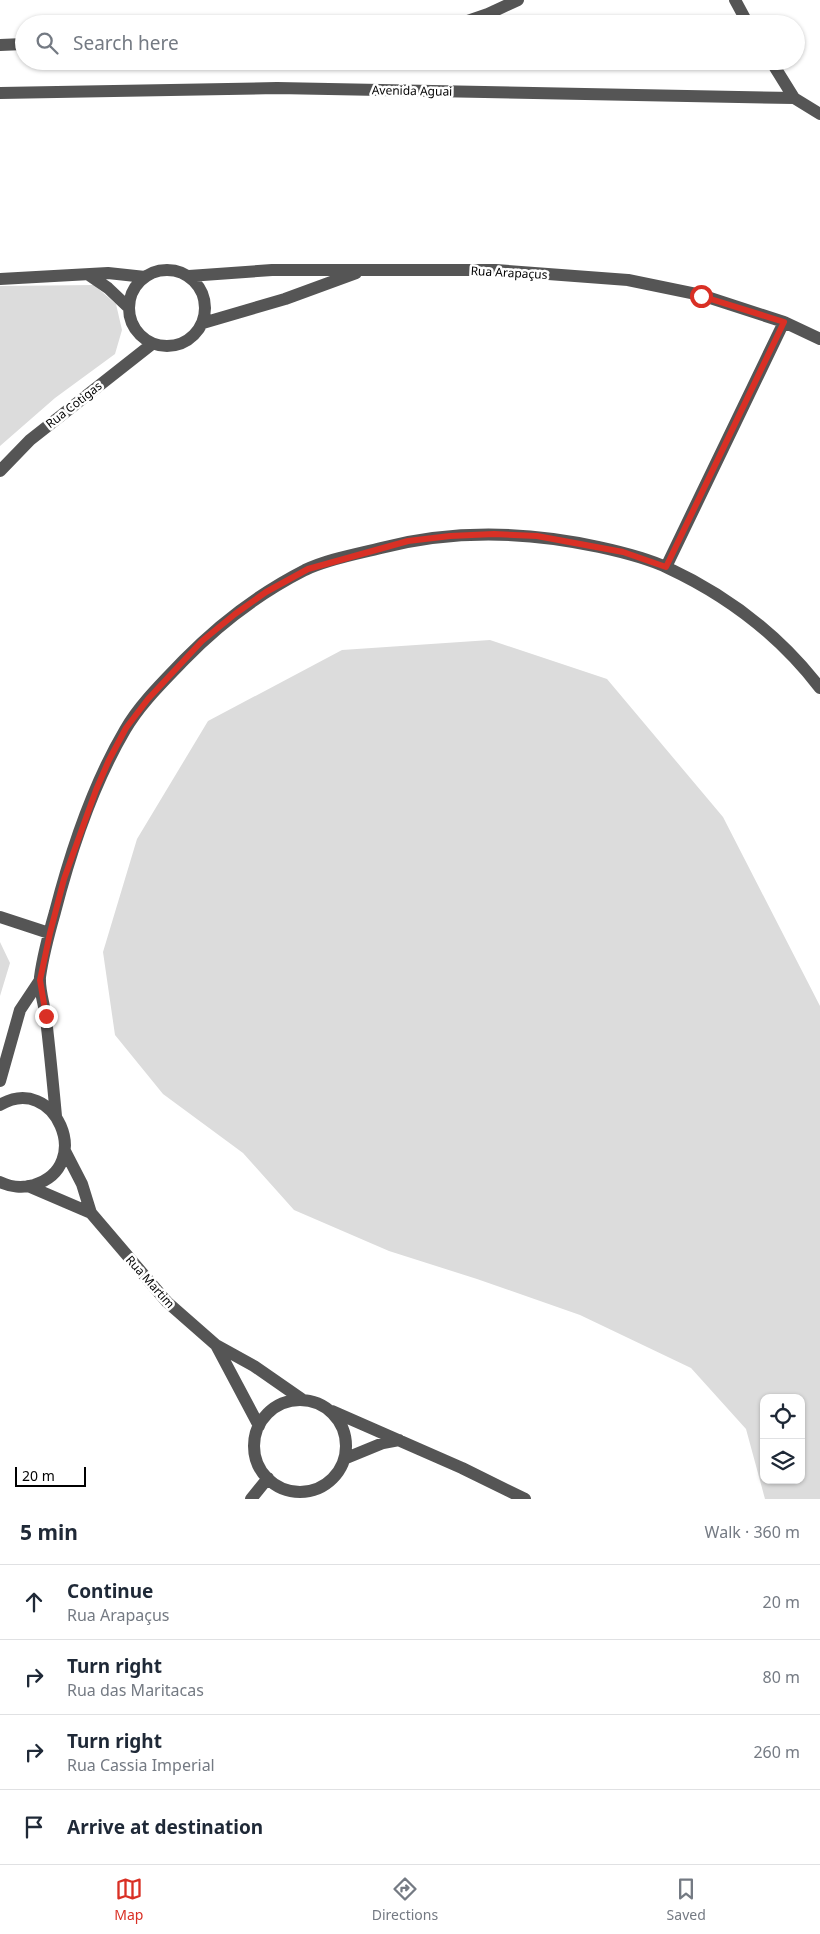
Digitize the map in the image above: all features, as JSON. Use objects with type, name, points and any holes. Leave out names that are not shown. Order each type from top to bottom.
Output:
[{"type":"street","points":[[485,15],[518,0]]},
{"type":"street","points":[[735,0],[743,15]]},
{"type":"street","points":[[0,45],[15,44]]},
{"type":"street","points":[[777,70],[794,98],[820,114]]},
{"type":"street","name":"Avenida Aguai","points":[[0,93],[278,88],[794,98]]},
{"type":"street","name":"Rua Arapaçus","points":[[189,276],[272,270],[496,270],[628,280],[701,296],[784,322],[820,339]]},
{"type":"street","points":[[203,323],[285,299],[363,270]]},
{"type":"street","points":[[178,271],[189,276],[198,285],[204,297],[206,310],[203,323],[196,333],[187,341],[176,346],[164,347],[152,344],[142,338],[134,329],[128,307],[130,296],[136,285],[144,277],[155,272],[178,271]]},
{"type":"street","points":[[0,279],[122,273],[144,277]]},
{"type":"street","points":[[89,274],[108,288],[128,307]]},
{"type":"street","points":[[666,567],[784,322]]},
{"type":"street","name":"Rua Cotigas","points":[[0,471],[30,440],[152,344]]},
{"type":"street","points":[[0,1081],[20,1010],[40,980],[64,879],[96,790],[126,728],[148,699],[202,641],[266,592],[308,569],[408,541],[450,536],[494,534],[537,536],[623,552],[666,567],[712,591],[754,621],[785,647],[820,688]]},
{"type":"street","points":[[0,917],[50,933]]},
{"type":"street","name":"Rua Martim","points":[[40,980],[46,1016],[56,1116],[65,1137],[65,1151],[82,1184],[91,1213],[167,1302],[216,1345],[254,1366],[303,1400]]},
{"type":"street","points":[[0,1105],[17,1099],[30,1100],[43,1104],[56,1116]]},
{"type":"street","points":[[0,1182],[15,1187],[40,1183],[51,1175],[60,1164],[65,1151]]},
{"type":"street","name":"Rua Martim","points":[[28,1186],[91,1213]]},
{"type":"street","name":"Rua Martim","points":[[216,1345],[259,1426]]},
{"type":"street","points":[[330,1410],[339,1420],[345,1433],[346,1446],[344,1459],[338,1471],[320,1493],[292,1491],[279,1486],[268,1478],[260,1467],[255,1454],[255,1440],[259,1426],[266,1415],[277,1406],[290,1401],[303,1400],[318,1403],[462,1468],[525,1499]]},
{"type":"street","points":[[344,1459],[383,1443],[399,1440]]},
{"type":"street","points":[[251,1499],[268,1478]]},
{"type":"shaded area","points":[[94,285],[116,304],[122,330],[115,354],[55,398],[0,446],[0,286]]},
{"type":"shaded area","points":[[490,640],[607,679],[723,817],[820,1006],[820,1499],[765,1499],[761,1484],[805,1484],[805,1394],[760,1394],[760,1481],[746,1429],[691,1368],[580,1315],[389,1251],[294,1210],[243,1153],[163,1094],[115,1035],[103,952],[137,839],[208,721],[342,650]]},
{"type":"shaded area","points":[[0,942],[10,963],[0,996]]},
{"type":"route","points":[[46,1016],[40,980],[50,933],[64,879],[96,790],[109,760],[126,728],[148,699],[202,641],[235,614],[266,592],[308,569],[408,541],[450,536],[494,534],[537,536],[623,552],[666,567],[784,322],[701,296]]}]
